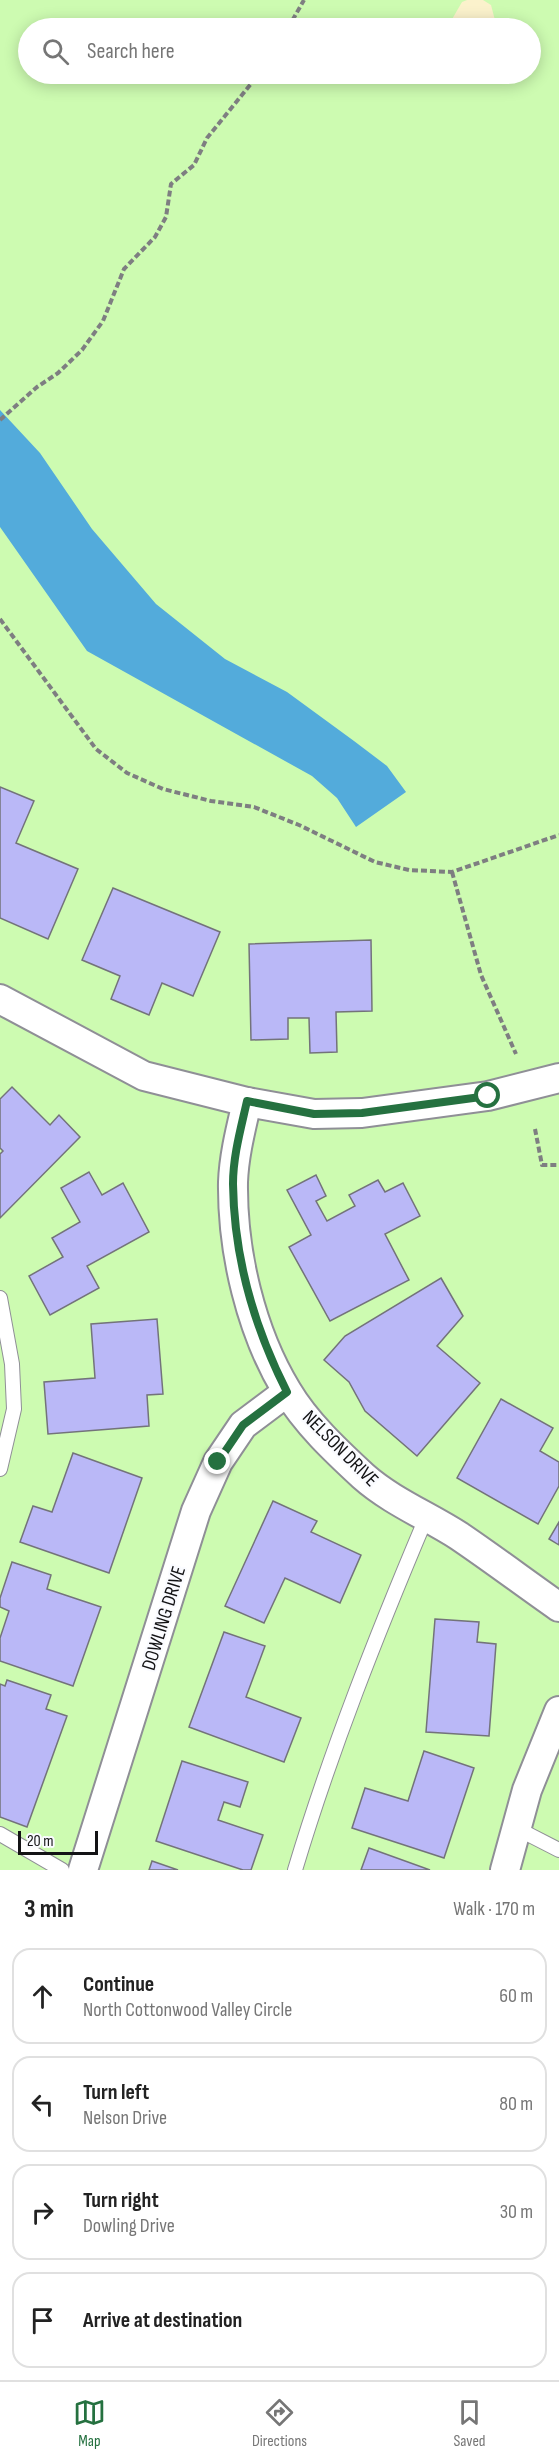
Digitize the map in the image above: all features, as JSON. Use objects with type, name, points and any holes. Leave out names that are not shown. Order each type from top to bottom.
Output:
[{"type":"street","points":[[0,999],[144,1076],[247,1101],[314,1114],[362,1113],[488,1096],[559,1078]]},
{"type":"street","name":"NELSON DRIVE","points":[[247,1101],[237,1143],[233,1182],[239,1252],[254,1315],[270,1359],[287,1392],[318,1432],[364,1477],[426,1518],[457,1535],[559,1607]]},
{"type":"street","name":"DOWLING DRIVE","points":[[83,1870],[196,1511],[218,1462],[243,1425],[287,1392]]},
{"type":"street","points":[[505,1870],[527,1790],[559,1711]]},
{"type":"lane","points":[[0,1298],[12,1364],[14,1409],[0,1469]]},
{"type":"lane","points":[[295,1870],[316,1797],[371,1649],[426,1518]]},
{"type":"lane","points":[[518,1829],[559,1850]]},
{"type":"lane","points":[[0,1834],[62,1870]]},
{"type":"path","points":[[294,18],[304,0]]},
{"type":"path","points":[[0,420],[37,387],[58,373],[82,350],[103,321],[124,268],[155,237],[166,217],[171,184],[194,165],[207,138],[252,84]]},
{"type":"path","points":[[0,619],[96,749],[128,773],[163,789],[211,801],[254,807],[299,825],[375,862],[409,870],[452,872],[559,836]]},
{"type":"path","points":[[452,872],[481,975],[516,1053]]},
{"type":"path","points":[[535,1129],[542,1165],[559,1166]]},
{"type":"green space","points":[[0,0],[559,0],[559,1870],[0,1870]]},
{"type":"sand","points":[[483,0],[491,5],[494,18],[453,18],[462,2]]},
{"type":"water","points":[[0,410],[40,453],[92,529],[156,604],[225,659],[287,692],[354,741],[387,766],[406,792],[356,827],[337,798],[312,776],[87,651],[0,527]]},
{"type":"building","points":[[0,787],[34,801],[16,843],[78,869],[48,939],[0,918]]},
{"type":"building","points":[[113,888],[220,932],[193,996],[162,983],[149,1015],[111,999],[120,976],[82,960]]},
{"type":"building","points":[[371,940],[372,1011],[336,1012],[337,1052],[310,1053],[309,1018],[288,1018],[288,1039],[251,1040],[249,944]]},
{"type":"building","points":[[12,1087],[50,1125],[59,1115],[80,1137],[0,1218],[0,1154],[3,1151],[0,1148],[0,1099]]},
{"type":"building","points":[[89,1172],[102,1195],[123,1183],[149,1232],[87,1266],[99,1288],[50,1315],[29,1276],[63,1257],[52,1238],[80,1222],[61,1188]]},
{"type":"building","points":[[316,1175],[326,1196],[316,1201],[327,1221],[355,1206],[349,1195],[378,1180],[385,1192],[403,1183],[420,1216],[385,1234],[409,1280],[330,1321],[289,1247],[311,1235],[287,1190]]},
{"type":"building","points":[[441,1278],[463,1316],[437,1346],[480,1383],[417,1456],[365,1411],[349,1382],[324,1360],[345,1336]]},
{"type":"building","points":[[157,1319],[163,1394],[147,1395],[149,1426],[48,1434],[44,1382],[95,1378],[91,1324]]},
{"type":"building","points":[[501,1399],[553,1428],[540,1451],[559,1462],[559,1486],[538,1524],[457,1478]]},
{"type":"building","points":[[73,1453],[142,1478],[109,1573],[20,1542],[33,1506],[52,1512]]},
{"type":"building","points":[[273,1501],[317,1521],[311,1532],[361,1555],[340,1603],[285,1578],[264,1623],[225,1606]]},
{"type":"building","points":[[559,1522],[559,1545],[549,1539]]},
{"type":"building","points":[[12,1562],[51,1575],[47,1589],[101,1607],[73,1686],[0,1661],[0,1638],[9,1611],[0,1607],[0,1598]]},
{"type":"building","points":[[435,1619],[479,1622],[477,1642],[496,1644],[489,1736],[426,1732]]},
{"type":"building","points":[[224,1632],[265,1646],[246,1697],[301,1718],[284,1762],[189,1727]]},
{"type":"building","points":[[7,1680],[51,1695],[46,1709],[67,1716],[27,1827],[0,1817],[0,1684],[5,1686]]},
{"type":"building","points":[[424,1751],[474,1768],[444,1858],[352,1828],[365,1788],[408,1801]]},
{"type":"building","points":[[182,1761],[248,1782],[240,1807],[224,1802],[218,1820],[263,1835],[251,1870],[243,1870],[156,1841]]},
{"type":"building","points":[[369,1848],[430,1870],[361,1870]]},
{"type":"building","points":[[152,1861],[178,1870],[149,1870]]},
{"type":"route","points":[[218,1462],[243,1425],[287,1392],[270,1359],[254,1315],[239,1252],[233,1182],[237,1143],[247,1101],[314,1114],[362,1113],[488,1096]]}]
